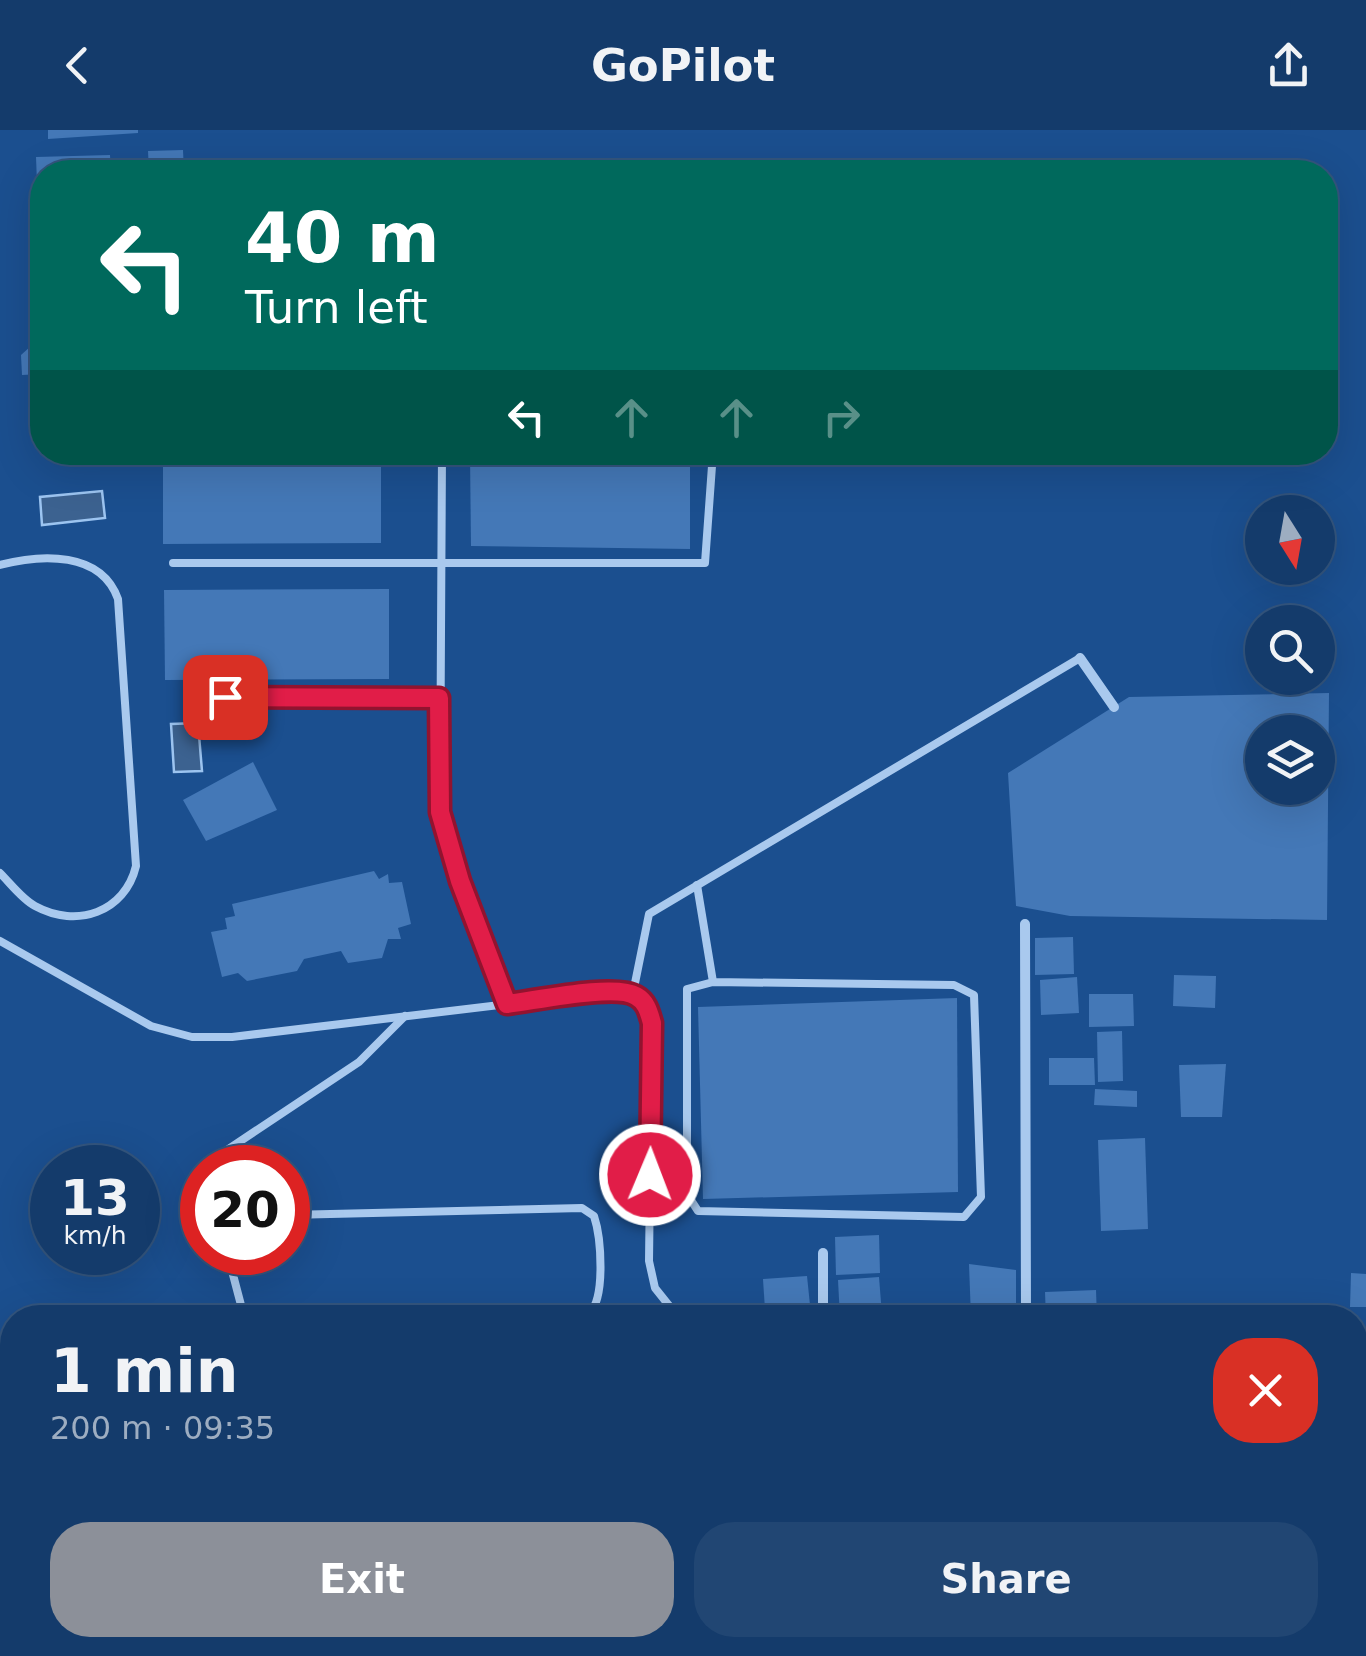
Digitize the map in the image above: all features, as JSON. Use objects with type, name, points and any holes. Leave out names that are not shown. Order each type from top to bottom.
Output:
[{"type":"street","points":[[1080,658],[1114,707]]},
{"type":"street","points":[[1024,924],[1026,1305]]},
{"type":"street","points":[[822,1305],[823,1252]]},
{"type":"lane","points":[[442,465],[440,812],[460,881],[507,1004]]},
{"type":"lane","points":[[174,564],[704,562],[711,465]]},
{"type":"lane","points":[[0,565],[23,559],[67,560],[94,566],[112,582],[118,599],[136,866],[130,888],[112,908],[59,916],[33,905],[0,873]]},
{"type":"lane","points":[[633,994],[649,914],[1080,658]]},
{"type":"lane","points":[[190,697],[439,698]]},
{"type":"lane","points":[[697,885],[713,982]]},
{"type":"lane","points":[[0,942],[152,1026],[192,1037],[633,994],[646,1004],[652,1023],[649,1261],[655,1288],[669,1305]]},
{"type":"lane","points":[[713,982],[954,985],[974,995],[981,1197],[974,1209],[964,1217],[698,1211],[687,1194],[687,989],[713,982]]},
{"type":"lane","points":[[235,1145],[360,1062],[405,1016]]},
{"type":"lane","points":[[310,1215],[582,1208],[594,1216],[601,1236],[594,1305]]},
{"type":"lane","points":[[234,1275],[241,1305]]},
{"type":"water","points":[[102,491],[105,518],[42,525],[40,497]]},
{"type":"water","points":[[198,723],[202,771],[174,772],[171,724]]},
{"type":"building","points":[[48,130],[138,130],[138,133],[48,139]]},
{"type":"building","points":[[183,150],[183,160],[148,160],[148,151]]},
{"type":"building","points":[[110,155],[110,160],[36,160],[36,157]]},
{"type":"building","points":[[30,347],[30,375],[22,375],[21,355]]},
{"type":"building","points":[[163,465],[381,465],[381,543],[163,544]]},
{"type":"building","points":[[470,465],[690,465],[690,549],[471,546]]},
{"type":"building","points":[[389,589],[389,679],[165,680],[164,590]]},
{"type":"building","points":[[1329,695],[1329,715],[1245,715],[1245,805],[1328,805],[1327,920],[1070,916],[1016,906],[1008,773],[1129,697]]},
{"type":"building","points":[[253,762],[277,810],[206,841],[183,800]]},
{"type":"building","points":[[374,871],[379,879],[388,874],[389,883],[402,882],[411,924],[398,928],[401,939],[388,939],[382,958],[348,963],[341,951],[304,959],[297,971],[247,981],[238,973],[222,977],[211,932],[227,929],[225,918],[235,916],[232,904]]},
{"type":"building","points":[[1073,937],[1074,974],[1035,975],[1035,938]]},
{"type":"building","points":[[1174,975],[1216,976],[1215,1008],[1173,1006]]},
{"type":"building","points":[[1077,977],[1079,1013],[1041,1015],[1040,980]]},
{"type":"building","points":[[1089,994],[1133,994],[1134,1026],[1089,1027]]},
{"type":"building","points":[[957,998],[958,1192],[703,1199],[698,1007]]},
{"type":"building","points":[[1122,1031],[1123,1081],[1098,1082],[1097,1032]]},
{"type":"building","points":[[1049,1058],[1094,1058],[1095,1085],[1049,1085]]},
{"type":"building","points":[[1226,1064],[1222,1117],[1181,1117],[1179,1065]]},
{"type":"building","points":[[1095,1089],[1137,1091],[1137,1107],[1094,1105]]},
{"type":"building","points":[[1145,1138],[1148,1229],[1101,1231],[1098,1140]]},
{"type":"building","points":[[879,1235],[880,1273],[836,1275],[835,1237]]},
{"type":"building","points":[[969,1264],[1016,1270],[1016,1305],[971,1305]]},
{"type":"building","points":[[1351,1273],[1366,1274],[1366,1305],[1350,1305]]},
{"type":"building","points":[[807,1276],[810,1305],[765,1305],[763,1279]]},
{"type":"building","points":[[879,1277],[881,1305],[839,1305],[838,1280]]},
{"type":"building","points":[[1096,1290],[1097,1305],[1046,1305],[1045,1292]]},
{"type":"route","points":[[225,697],[439,698],[440,812],[460,881],[507,1004],[609,992],[633,994],[646,1004],[652,1023],[650,1175]]}]
